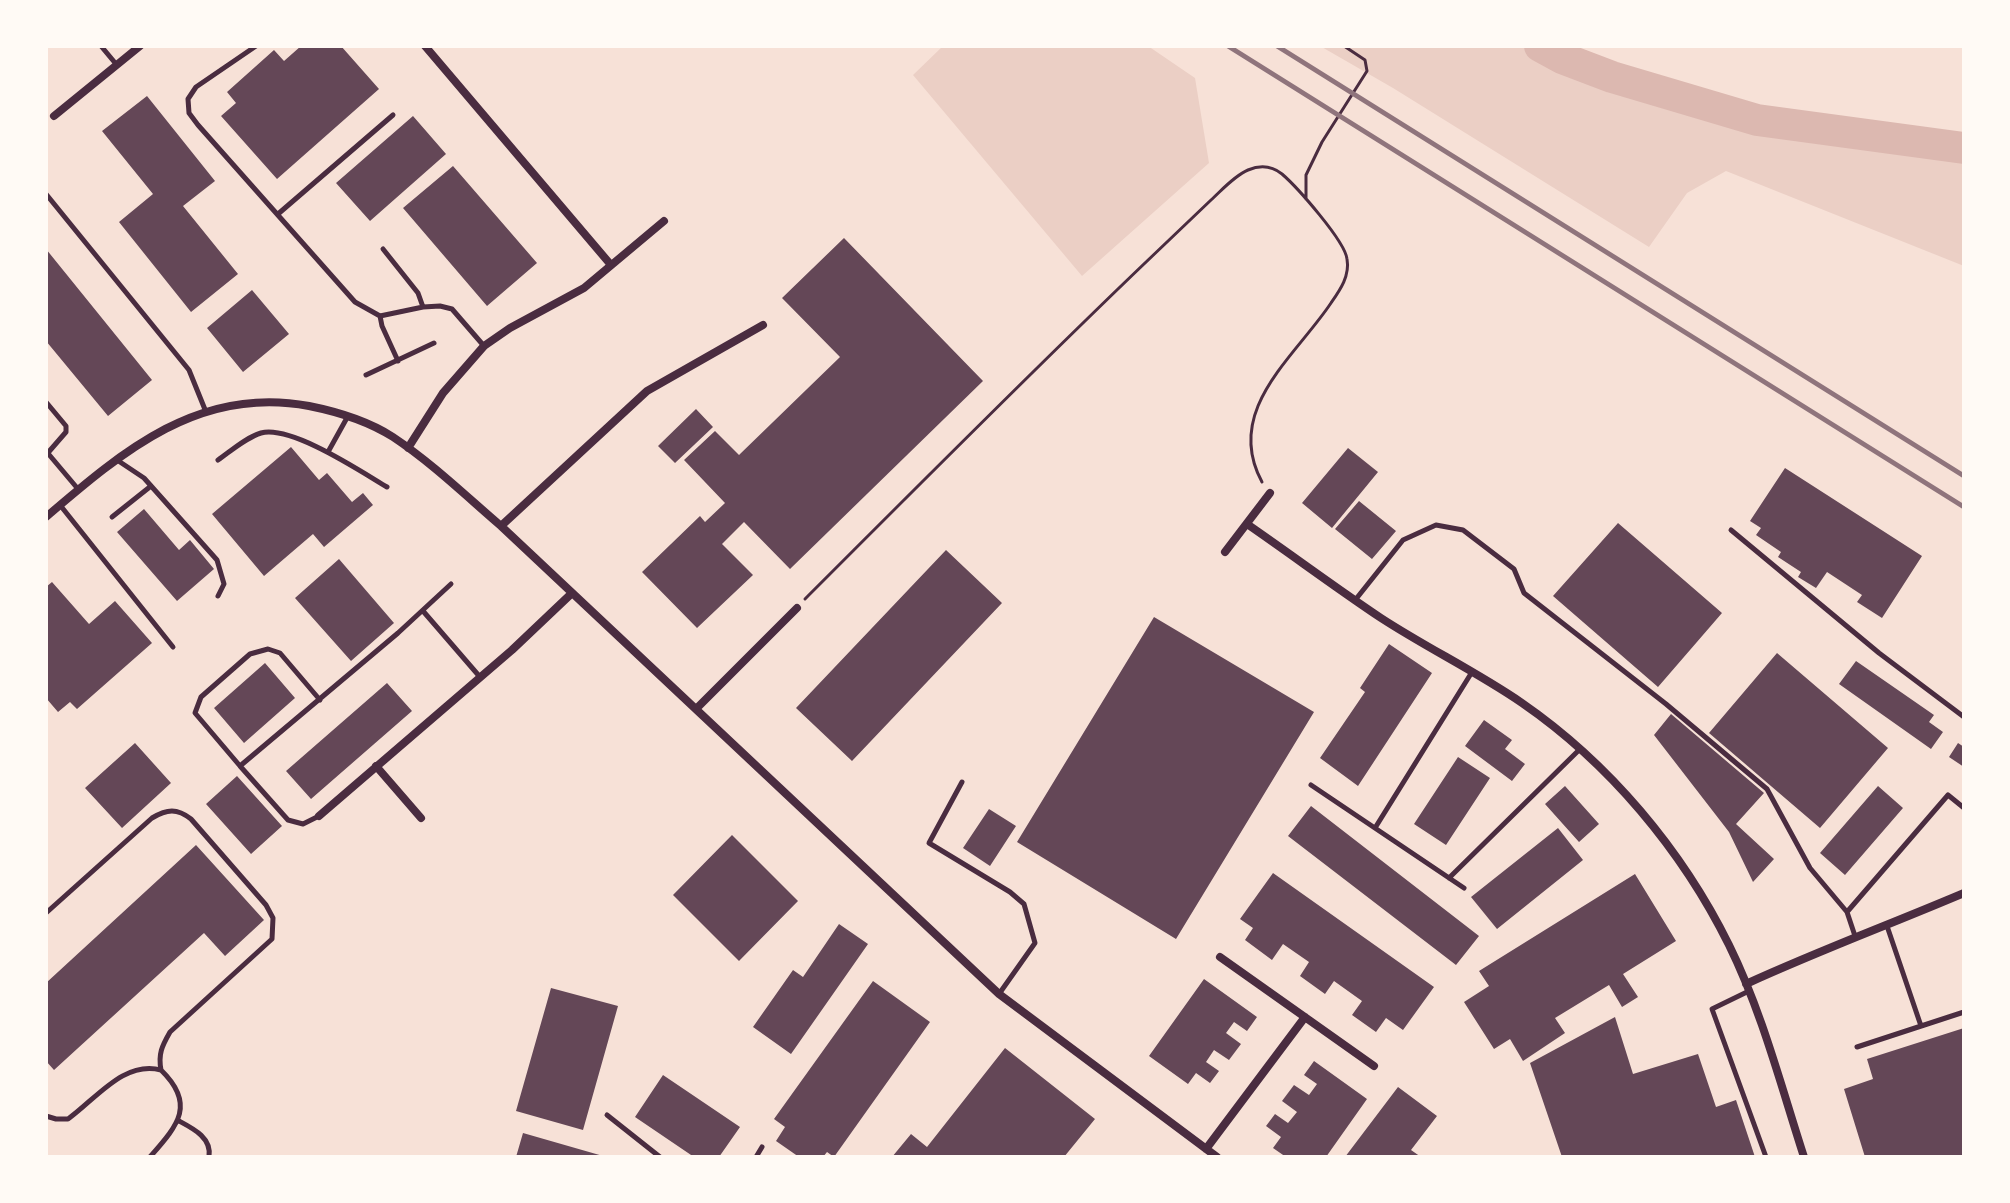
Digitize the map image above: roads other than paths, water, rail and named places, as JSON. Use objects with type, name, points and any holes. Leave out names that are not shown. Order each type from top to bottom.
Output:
[{"type":"street","points":[[54,116],[140,46]]},
{"type":"street","points":[[425,46],[611,265]]},
{"type":"street","points":[[408,448],[443,393],[484,346],[510,328],[584,288],[664,221]]},
{"type":"street","points":[[501,526],[647,391],[763,325]]},
{"type":"street","points":[[46,517],[144,439],[235,403],[265,401],[296,404],[348,415],[392,436],[501,526],[999,994],[1217,1157]]},
{"type":"street","points":[[1225,552],[1270,493]]},
{"type":"street","points":[[1247,524],[1355,600],[1520,702],[1581,748],[1632,802],[1710,908],[1748,988],[1804,1157]]},
{"type":"street","points":[[319,816],[571,594]]},
{"type":"street","points":[[696,709],[797,608]]},
{"type":"street","points":[[376,766],[421,818]]},
{"type":"street","points":[[1748,988],[1855,936],[1887,926],[1964,893]]},
{"type":"street","points":[[1220,957],[1374,1066]]},
{"type":"street","points":[[1206,1149],[1305,1017]]},
{"type":"lane","points":[[101,46],[117,65]]},
{"type":"lane","points":[[256,46],[196,87],[188,99],[189,113],[355,302],[380,316],[423,307],[452,309],[484,346]]},
{"type":"lane","points":[[278,214],[393,115]]},
{"type":"lane","points":[[46,194],[189,370],[206,412]]},
{"type":"lane","points":[[383,249],[418,293],[423,307]]},
{"type":"lane","points":[[380,316],[398,361]]},
{"type":"lane","points":[[366,375],[434,343]]},
{"type":"lane","points":[[46,402],[66,426],[66,432],[47,453],[78,490]]},
{"type":"lane","points":[[328,452],[348,415]]},
{"type":"lane","points":[[218,460],[247,439],[263,432],[278,433],[328,452],[387,487]]},
{"type":"lane","points":[[116,459],[144,478],[217,560],[224,584],[218,596]]},
{"type":"lane","points":[[112,517],[151,486]]},
{"type":"lane","points":[[60,505],[173,647]]},
{"type":"lane","points":[[1355,600],[1403,540],[1436,525],[1463,530],[1514,569],[1524,593],[1666,704],[1767,789],[1810,868],[1847,912],[1855,936]]},
{"type":"lane","points":[[1731,530],[1879,653],[1964,717]]},
{"type":"lane","points":[[240,766],[451,584]]},
{"type":"lane","points":[[423,611],[480,677]]},
{"type":"lane","points":[[319,816],[303,824],[288,820],[195,713],[201,697],[250,654],[268,649],[280,653],[320,700]]},
{"type":"lane","points":[[1375,828],[1472,672]]},
{"type":"lane","points":[[1449,878],[1581,748]]},
{"type":"lane","points":[[962,782],[929,843],[1010,892],[1024,904],[1035,943],[999,994]]},
{"type":"lane","points":[[1311,785],[1464,888]]},
{"type":"lane","points":[[1847,912],[1948,795],[1964,808]]},
{"type":"lane","points":[[46,913],[152,818],[171,810],[191,819],[266,905],[273,918],[272,939],[170,1032],[161,1048],[161,1070],[181,1098],[179,1121],[150,1157]]},
{"type":"lane","points":[[1887,926],[1921,1026]]},
{"type":"lane","points":[[1748,988],[1712,1009],[1766,1157]]},
{"type":"lane","points":[[1857,1047],[1964,1012]]},
{"type":"lane","points":[[46,1116],[68,1119],[126,1072],[140,1068],[161,1070]]},
{"type":"lane","points":[[607,1115],[660,1157]]},
{"type":"lane","points":[[179,1121],[203,1136],[209,1146],[209,1157]]},
{"type":"lane","points":[[756,1157],[762,1147]]},
{"type":"waterway","points":[[1540,46],[1612,77],[1757,120],[1964,148]]},
{"type":"railway","points":[[1228,46],[1964,507]]},
{"type":"railway","points":[[1277,46],[1964,476]]}]
